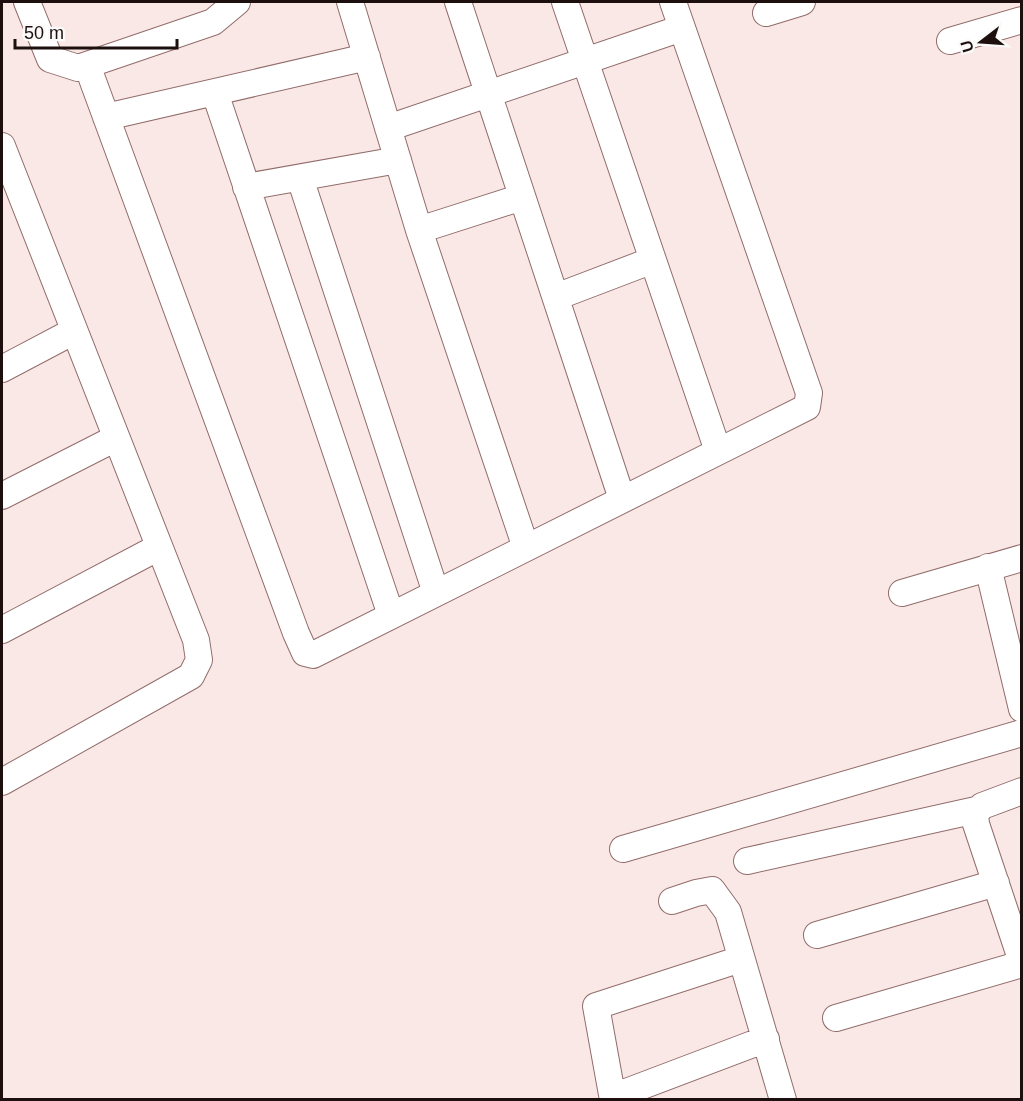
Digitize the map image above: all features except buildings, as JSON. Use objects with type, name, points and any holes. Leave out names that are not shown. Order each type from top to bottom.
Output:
[{"type":"street","points":[[27,2],[50,59],[78,68],[213,22],[237,2]]},
{"type":"street","points":[[350,2],[419,230],[526,548]]},
{"type":"street","points":[[458,2],[622,499]]},
{"type":"street","points":[[565,2],[718,451]]},
{"type":"street","points":[[87,65],[305,653],[313,655],[807,408],[809,393],[673,2]]},
{"type":"street","points":[[766,13],[802,2]]},
{"type":"street","points":[[950,41],[1022,20]]},
{"type":"street","points":[[388,128],[682,28]]},
{"type":"street","points":[[106,117],[367,57]]},
{"type":"street","points":[[215,93],[392,615]]},
{"type":"street","points":[[2,146],[196,640],[199,660],[190,676],[2,782]]},
{"type":"street","points":[[246,187],[398,160]]},
{"type":"street","points":[[300,178],[436,593]]},
{"type":"street","points":[[419,230],[522,197]]},
{"type":"street","points":[[556,297],[653,260]]},
{"type":"street","points":[[2,369],[74,331]]},
{"type":"street","points":[[2,496],[116,438]]},
{"type":"street","points":[[2,630],[159,547]]},
{"type":"street","points":[[902,593],[1022,558]]},
{"type":"street","points":[[988,567],[1022,709]]},
{"type":"street","points":[[623,849],[1022,733]]},
{"type":"street","points":[[747,861],[976,810],[1022,791]]},
{"type":"street","points":[[836,1018],[1022,963],[976,824],[976,810]]},
{"type":"street","points":[[817,935],[996,883]]},
{"type":"street","points":[[672,901],[696,892],[712,890],[728,912],[783,1100]]},
{"type":"street","points":[[741,959],[596,1006],[613,1098],[766,1039]]}]
